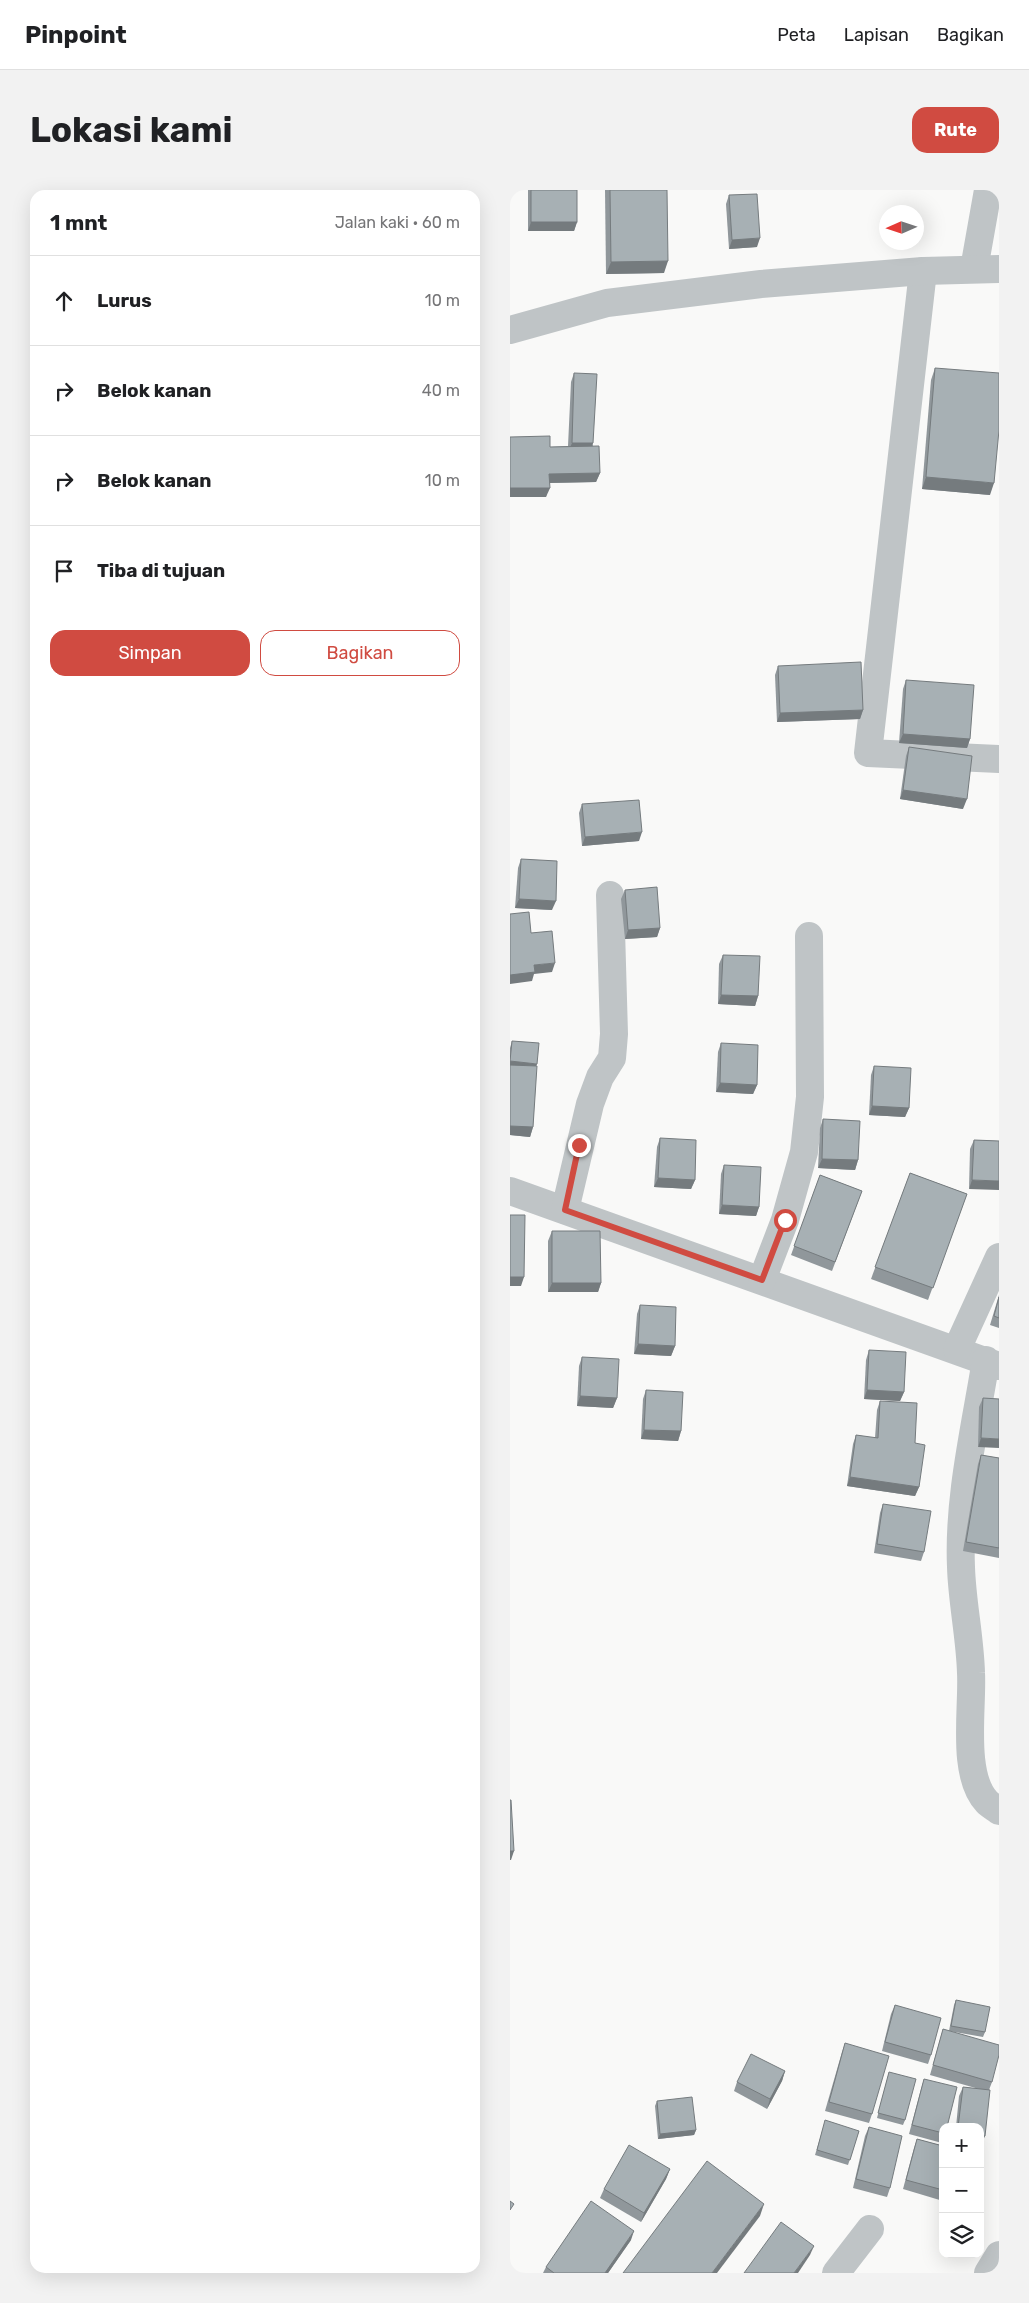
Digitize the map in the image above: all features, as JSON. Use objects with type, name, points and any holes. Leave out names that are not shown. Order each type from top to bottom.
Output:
[{"type":"street","points":[[510,330],[608,303],[761,284],[923,271],[986,269],[988,190]]},
{"type":"street","points":[[923,271],[868,753],[999,759]]},
{"type":"street","points":[[565,1210],[590,1104],[600,1077],[612,1058],[614,1034],[610,895]]},
{"type":"street","points":[[762,1280],[785,1220],[804,1152],[810,1097],[809,936]]},
{"type":"street","points":[[510,1191],[992,1363],[966,1483],[961,1567],[969,1636],[971,1676],[970,1754],[977,1785],[986,1801],[999,1811]]},
{"type":"street","points":[[957,1349],[999,1257]]},
{"type":"street","points":[[836,2273],[870,2229]]},
{"type":"street","points":[[988,2273],[999,2255]]},
{"type":"building","points":[[531,190],[577,190],[577,222],[531,222]]},
{"type":"building","points":[[610,190],[667,190],[668,261],[611,262]]},
{"type":"building","points":[[757,194],[760,238],[732,240],[729,195]]},
{"type":"building","points":[[935,368],[999,373],[999,430],[994,483],[926,477]]},
{"type":"building","points":[[574,373],[597,374],[593,443],[572,443]]},
{"type":"building","points":[[550,436],[550,447],[599,446],[600,473],[549,474],[550,488],[510,488],[510,437]]},
{"type":"building","points":[[861,662],[863,710],[780,713],[778,666]]},
{"type":"building","points":[[906,680],[974,685],[970,739],[903,734]]},
{"type":"building","points":[[909,747],[972,756],[967,799],[903,790]]},
{"type":"building","points":[[639,800],[642,832],[585,837],[582,804]]},
{"type":"building","points":[[521,859],[557,861],[556,901],[519,899]]},
{"type":"building","points":[[657,887],[660,928],[628,930],[625,890]]},
{"type":"building","points":[[529,912],[531,933],[552,931],[555,963],[534,965],[535,972],[510,975],[510,914]]},
{"type":"building","points":[[723,955],[760,956],[758,996],[721,995]]},
{"type":"building","points":[[512,1041],[539,1043],[537,1064],[510,1061]]},
{"type":"building","points":[[721,1043],[758,1045],[757,1085],[720,1083]]},
{"type":"building","points":[[510,1065],[537,1066],[533,1127],[510,1126]]},
{"type":"building","points":[[874,1066],[911,1068],[909,1108],[872,1106]]},
{"type":"building","points":[[823,1119],[860,1121],[858,1160],[822,1159]]},
{"type":"building","points":[[660,1138],[696,1140],[695,1180],[658,1178]]},
{"type":"building","points":[[974,1140],[999,1141],[999,1181],[972,1180]]},
{"type":"building","points":[[724,1165],[761,1167],[759,1207],[722,1205]]},
{"type":"building","points":[[910,1173],[967,1194],[933,1288],[875,1267]]},
{"type":"building","points":[[820,1175],[862,1191],[835,1262],[794,1246]]},
{"type":"building","points":[[510,1215],[525,1215],[524,1277],[510,1277]]},
{"type":"building","points":[[552,1231],[600,1231],[601,1283],[552,1283]]},
{"type":"building","points":[[999,1297],[999,1318],[994,1316]]},
{"type":"building","points":[[640,1305],[676,1307],[675,1346],[638,1344]]},
{"type":"building","points":[[869,1350],[906,1352],[904,1392],[867,1390]]},
{"type":"building","points":[[582,1357],[619,1359],[617,1398],[580,1396]]},
{"type":"building","points":[[646,1390],[683,1392],[681,1431],[644,1430]]},
{"type":"building","points":[[983,1398],[999,1399],[999,1439],[981,1438]]},
{"type":"building","points":[[880,1401],[917,1403],[915,1443],[925,1445],[919,1487],[850,1477],[856,1435],[878,1438]]},
{"type":"building","points":[[981,1455],[999,1458],[999,1548],[966,1542]]},
{"type":"building","points":[[883,1504],[931,1511],[924,1552],[877,1544]]},
{"type":"building","points":[[511,1800],[514,1851],[510,1851]]},
{"type":"building","points":[[956,2000],[990,2007],[985,2032],[951,2026]]},
{"type":"building","points":[[895,2005],[941,2018],[931,2055],[885,2042]]},
{"type":"building","points":[[943,2029],[999,2045],[999,2055],[992,2082],[933,2065]]},
{"type":"building","points":[[845,2043],[889,2056],[872,2114],[829,2102]]},
{"type":"building","points":[[751,2054],[785,2071],[770,2099],[737,2082]]},
{"type":"building","points":[[889,2072],[916,2079],[905,2120],[878,2113]]},
{"type":"building","points":[[924,2079],[957,2087],[948,2123],[939,2123],[939,2132],[912,2125]]},
{"type":"building","points":[[963,2087],[990,2090],[985,2136],[984,2123],[958,2123]]},
{"type":"building","points":[[692,2097],[696,2130],[660,2134],[657,2101]]},
{"type":"building","points":[[825,2120],[859,2131],[850,2160],[817,2150]]},
{"type":"building","points":[[869,2127],[902,2136],[890,2188],[856,2179]]},
{"type":"building","points":[[917,2139],[939,2145],[939,2189],[906,2180]]},
{"type":"building","points":[[629,2145],[670,2169],[644,2213],[604,2189]]},
{"type":"building","points":[[707,2161],[764,2204],[712,2273],[623,2273]]},
{"type":"building","points":[[510,2201],[514,2204],[510,2210]]},
{"type":"building","points":[[591,2201],[634,2231],[605,2273],[554,2273],[546,2267]]},
{"type":"building","points":[[781,2222],[814,2246],[794,2273],[744,2273]]},
{"type":"route","points":[[579,1145],[565,1210],[762,1280],[785,1220]]}]
